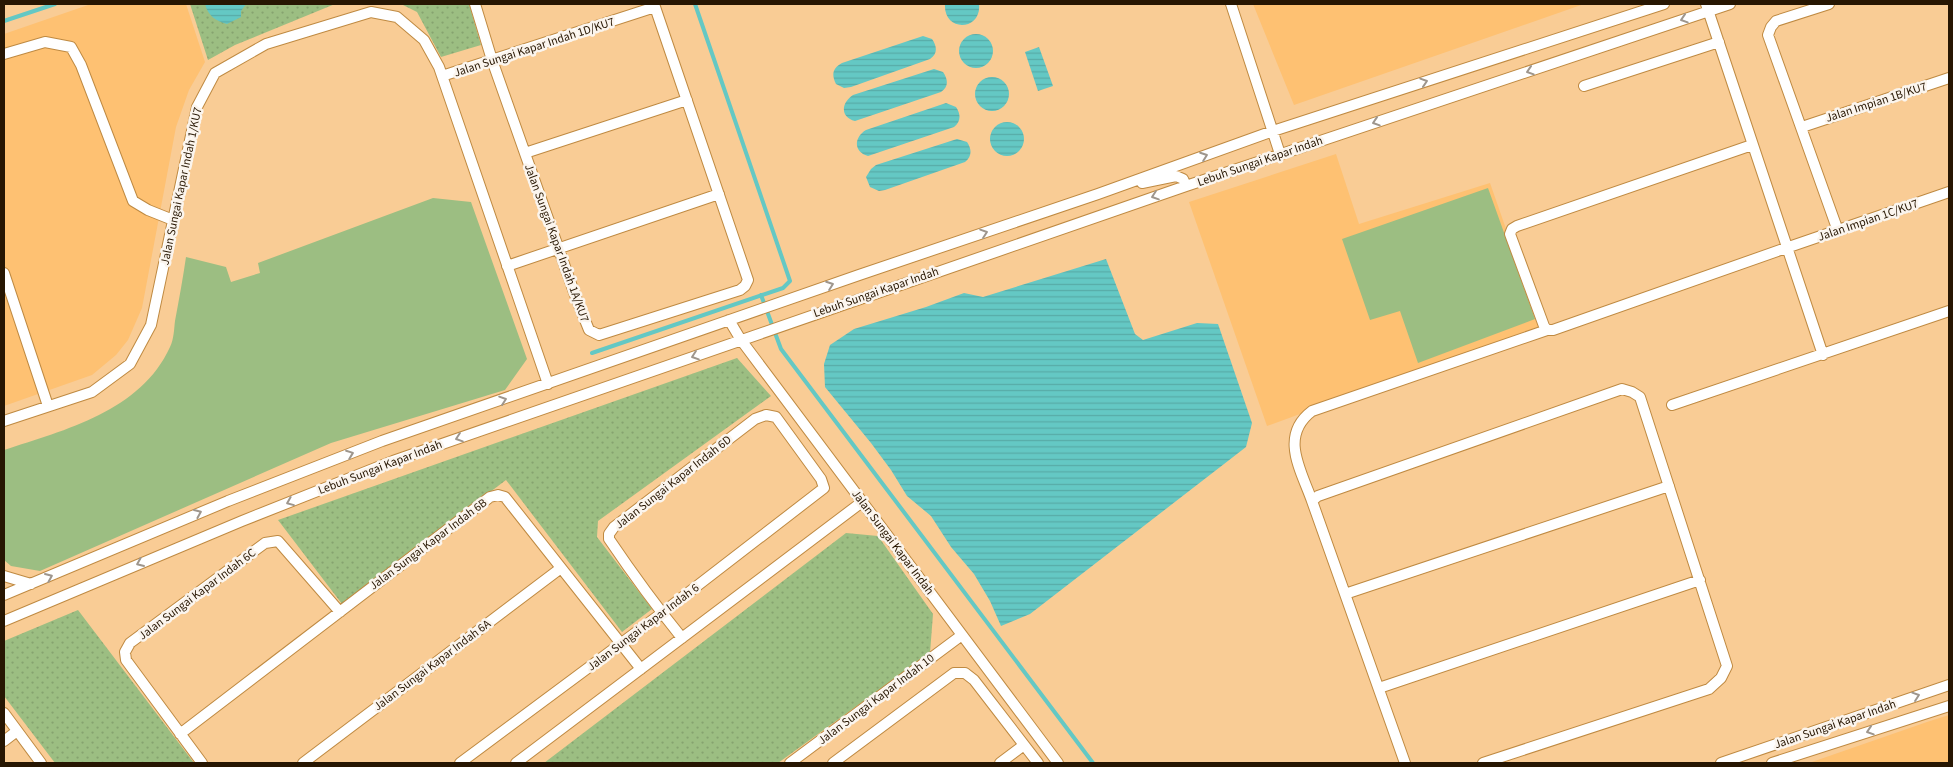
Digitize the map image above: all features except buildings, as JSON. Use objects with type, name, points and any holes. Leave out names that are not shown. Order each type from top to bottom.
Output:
[{"type":"street","name":"Jalan Sungai Kapar Indah 1A/KU7","points":[[475,4],[492,60],[558,248],[589,330],[599,335],[740,290],[748,280],[654,6]]},
{"type":"street","points":[[1231,4],[1280,154]]},
{"type":"street","name":"Lebuh Sungai Kapar Indah","points":[[4,595],[228,501],[382,441],[1098,194],[1273,131],[1664,4]]},
{"type":"street","name":"Lebuh Sungai Kapar Indah","points":[[4,621],[242,520],[394,461],[1186,186],[1707,8],[1730,4]]},
{"type":"street","points":[[1829,4],[1776,22],[1771,27],[1768,35],[1838,230]]},
{"type":"street","name":"Jalan Sungai Kapar Indah 1D/KU7","points":[[442,76],[654,6]]},
{"type":"street","points":[[1707,8],[1823,355]]},
{"type":"street","name":"Jalan Sungai Kapar Indah 1/KU7","points":[[4,421],[92,392],[130,364],[151,325],[197,107],[215,73],[266,44],[371,12],[397,17],[424,40],[442,76],[548,384]]},
{"type":"street","points":[[4,54],[45,42],[71,47],[81,65],[133,201],[148,210],[173,220]]},
{"type":"street","points":[[1584,86],[1719,42]]},
{"type":"street","name":"Jalan Impian 1B/KU7","points":[[1802,127],[1949,78]]},
{"type":"street","points":[[525,153],[687,100]]},
{"type":"street","points":[[1547,330],[1510,234],[1512,229],[1614,191],[1752,145]]},
{"type":"street","points":[[1118,186],[1176,176],[1183,179],[1186,186]]},
{"type":"street","name":"Jalan Impian 1C/KU7","points":[[1406,763],[1293,447],[1300,422],[1312,411],[1547,330],[1553,330],[1949,192]]},
{"type":"street","points":[[507,266],[719,194]]},
{"type":"street","points":[[4,273],[48,406]]},
{"type":"street","points":[[1672,405],[1823,355],[1949,310]]},
{"type":"street","name":"Jalan Sungai Kapar Indah","points":[[729,320],[741,340],[1058,763]]},
{"type":"street","points":[[1312,501],[1318,496],[1622,390],[1632,392],[1640,397],[1728,666],[1709,690],[1483,763]]},
{"type":"street","name":"Jalan Sungai Kapar Indah 6D","points":[[682,638],[633,575],[609,538],[609,534],[614,527],[755,418],[766,415],[776,417],[821,479],[824,488]]},
{"type":"street","points":[[1345,594],[1669,486]]},
{"type":"street","name":"Jalan Sungai Kapar Indah 6","points":[[460,763],[824,488]]},
{"type":"street","name":"Jalan Sungai Kapar Indah 6B","points":[[180,734],[490,497],[498,495],[505,497],[641,669]]},
{"type":"street","points":[[516,763],[862,502]]},
{"type":"street","name":"Jalan Sungai Kapar Indah 6C","points":[[180,734],[126,660],[126,652],[130,643],[265,542],[272,540],[278,541],[340,612]]},
{"type":"street","name":"Jalan Sungai Kapar Indah 6A","points":[[303,763],[561,568]]},
{"type":"street","points":[[4,576],[31,584]]},
{"type":"street","points":[[1379,688],[1700,580]]},
{"type":"street","name":"Jalan Sungai Kapar Indah 10","points":[[793,762],[962,634]]},
{"type":"street","points":[[833,763],[954,673],[966,673],[974,680],[1038,763]]},
{"type":"street","name":"Jalan Sungai Kapar Indah","points":[[1721,763],[1949,685]]},
{"type":"street","name":"Jalan Sungai Kapar Indah","points":[[1772,763],[1949,706]]},
{"type":"street","points":[[4,713],[42,763]]},
{"type":"street","points":[[4,741],[17,731]]},
{"type":"street","points":[[180,734],[202,763]]},
{"type":"street","points":[[1000,763],[1024,745]]},
{"type":"shaded area","points":[[91,4],[186,4],[205,62],[189,90],[176,127],[142,308],[128,340],[116,355],[92,375],[4,406],[4,34]]},
{"type":"shaded area","points":[[1253,4],[1584,4],[1294,105]]},
{"type":"shaded area","points":[[1336,154],[1359,224],[1490,183],[1540,326],[1267,426],[1189,202]]},
{"type":"shaded area","points":[[1949,715],[1949,763],[1809,763],[1927,722]]},
{"type":"green space","points":[[190,4],[335,4],[235,45],[208,60]]},
{"type":"green space","points":[[401,4],[469,4],[481,45],[441,57],[417,12]]},
{"type":"green space","points":[[1488,188],[1535,319],[1418,363],[1400,311],[1370,320],[1342,239]]},
{"type":"green space","points":[[433,198],[471,202],[527,359],[505,390],[331,443],[40,571],[11,566],[4,560],[4,450],[52,434],[99,415],[121,402],[140,387],[157,369],[170,347],[173,337],[186,257],[226,267],[231,282],[260,273],[258,263]]},
{"type":"green space","points":[[737,358],[771,396],[598,521],[597,537],[652,609],[622,632],[506,480],[342,604],[278,520]]},
{"type":"green space","points":[[846,533],[878,536],[933,614],[930,653],[778,763],[544,763]]},
{"type":"green space","points":[[78,610],[194,763],[55,763],[4,696],[4,641]]},
{"type":"water","points":[[205,4],[246,4],[241,11],[241,17],[227,24],[213,17],[208,12]]},
{"type":"water","points":[[945,4],[979,4],[978,13],[969,24],[956,24],[950,20],[946,13]]},
{"type":"water","points":[[976,34],[983,35],[988,39],[992,44],[992,58],[988,63],[983,67],[976,68],[969,67],[964,63],[960,58],[959,51],[960,44],[964,39],[969,35]]},
{"type":"water","points":[[923,36],[932,39],[935,44],[936,50],[930,59],[851,87],[844,88],[836,84],[834,72],[842,63]]},
{"type":"water","points":[[1039,47],[1053,86],[1038,91],[1025,52]]},
{"type":"water","points":[[934,69],[943,72],[946,77],[947,83],[941,92],[855,121],[850,119],[845,113],[844,106],[853,95]]},
{"type":"water","points":[[992,77],[999,78],[1004,82],[1008,87],[1008,101],[1004,106],[999,110],[992,111],[985,110],[980,106],[976,101],[975,94],[976,87],[980,82],[985,78]]},
{"type":"water","points":[[946,103],[956,107],[959,112],[959,120],[954,127],[868,156],[863,154],[858,148],[857,140],[866,130]]},
{"type":"water","points":[[1007,122],[1014,123],[1019,127],[1023,132],[1023,146],[1019,151],[1014,155],[1007,156],[1000,155],[995,151],[991,146],[990,139],[991,132],[995,127],[1000,123]]},
{"type":"water","points":[[957,139],[967,142],[970,147],[971,153],[965,162],[885,190],[879,191],[870,187],[866,177],[876,165]]},
{"type":"water","points":[[1106,259],[1135,334],[1143,340],[1197,323],[1218,324],[1252,423],[1246,447],[1030,614],[1001,626],[990,601],[974,574],[951,547],[931,516],[907,496],[871,443],[825,387],[824,364],[830,345],[854,329],[964,293],[983,297]]},
{"type":"waterway","points":[[4,21],[55,4]]},
{"type":"waterway","points":[[592,353],[783,288],[790,281],[695,4]]},
{"type":"waterway","points":[[761,295],[781,349],[1093,763]]}]
